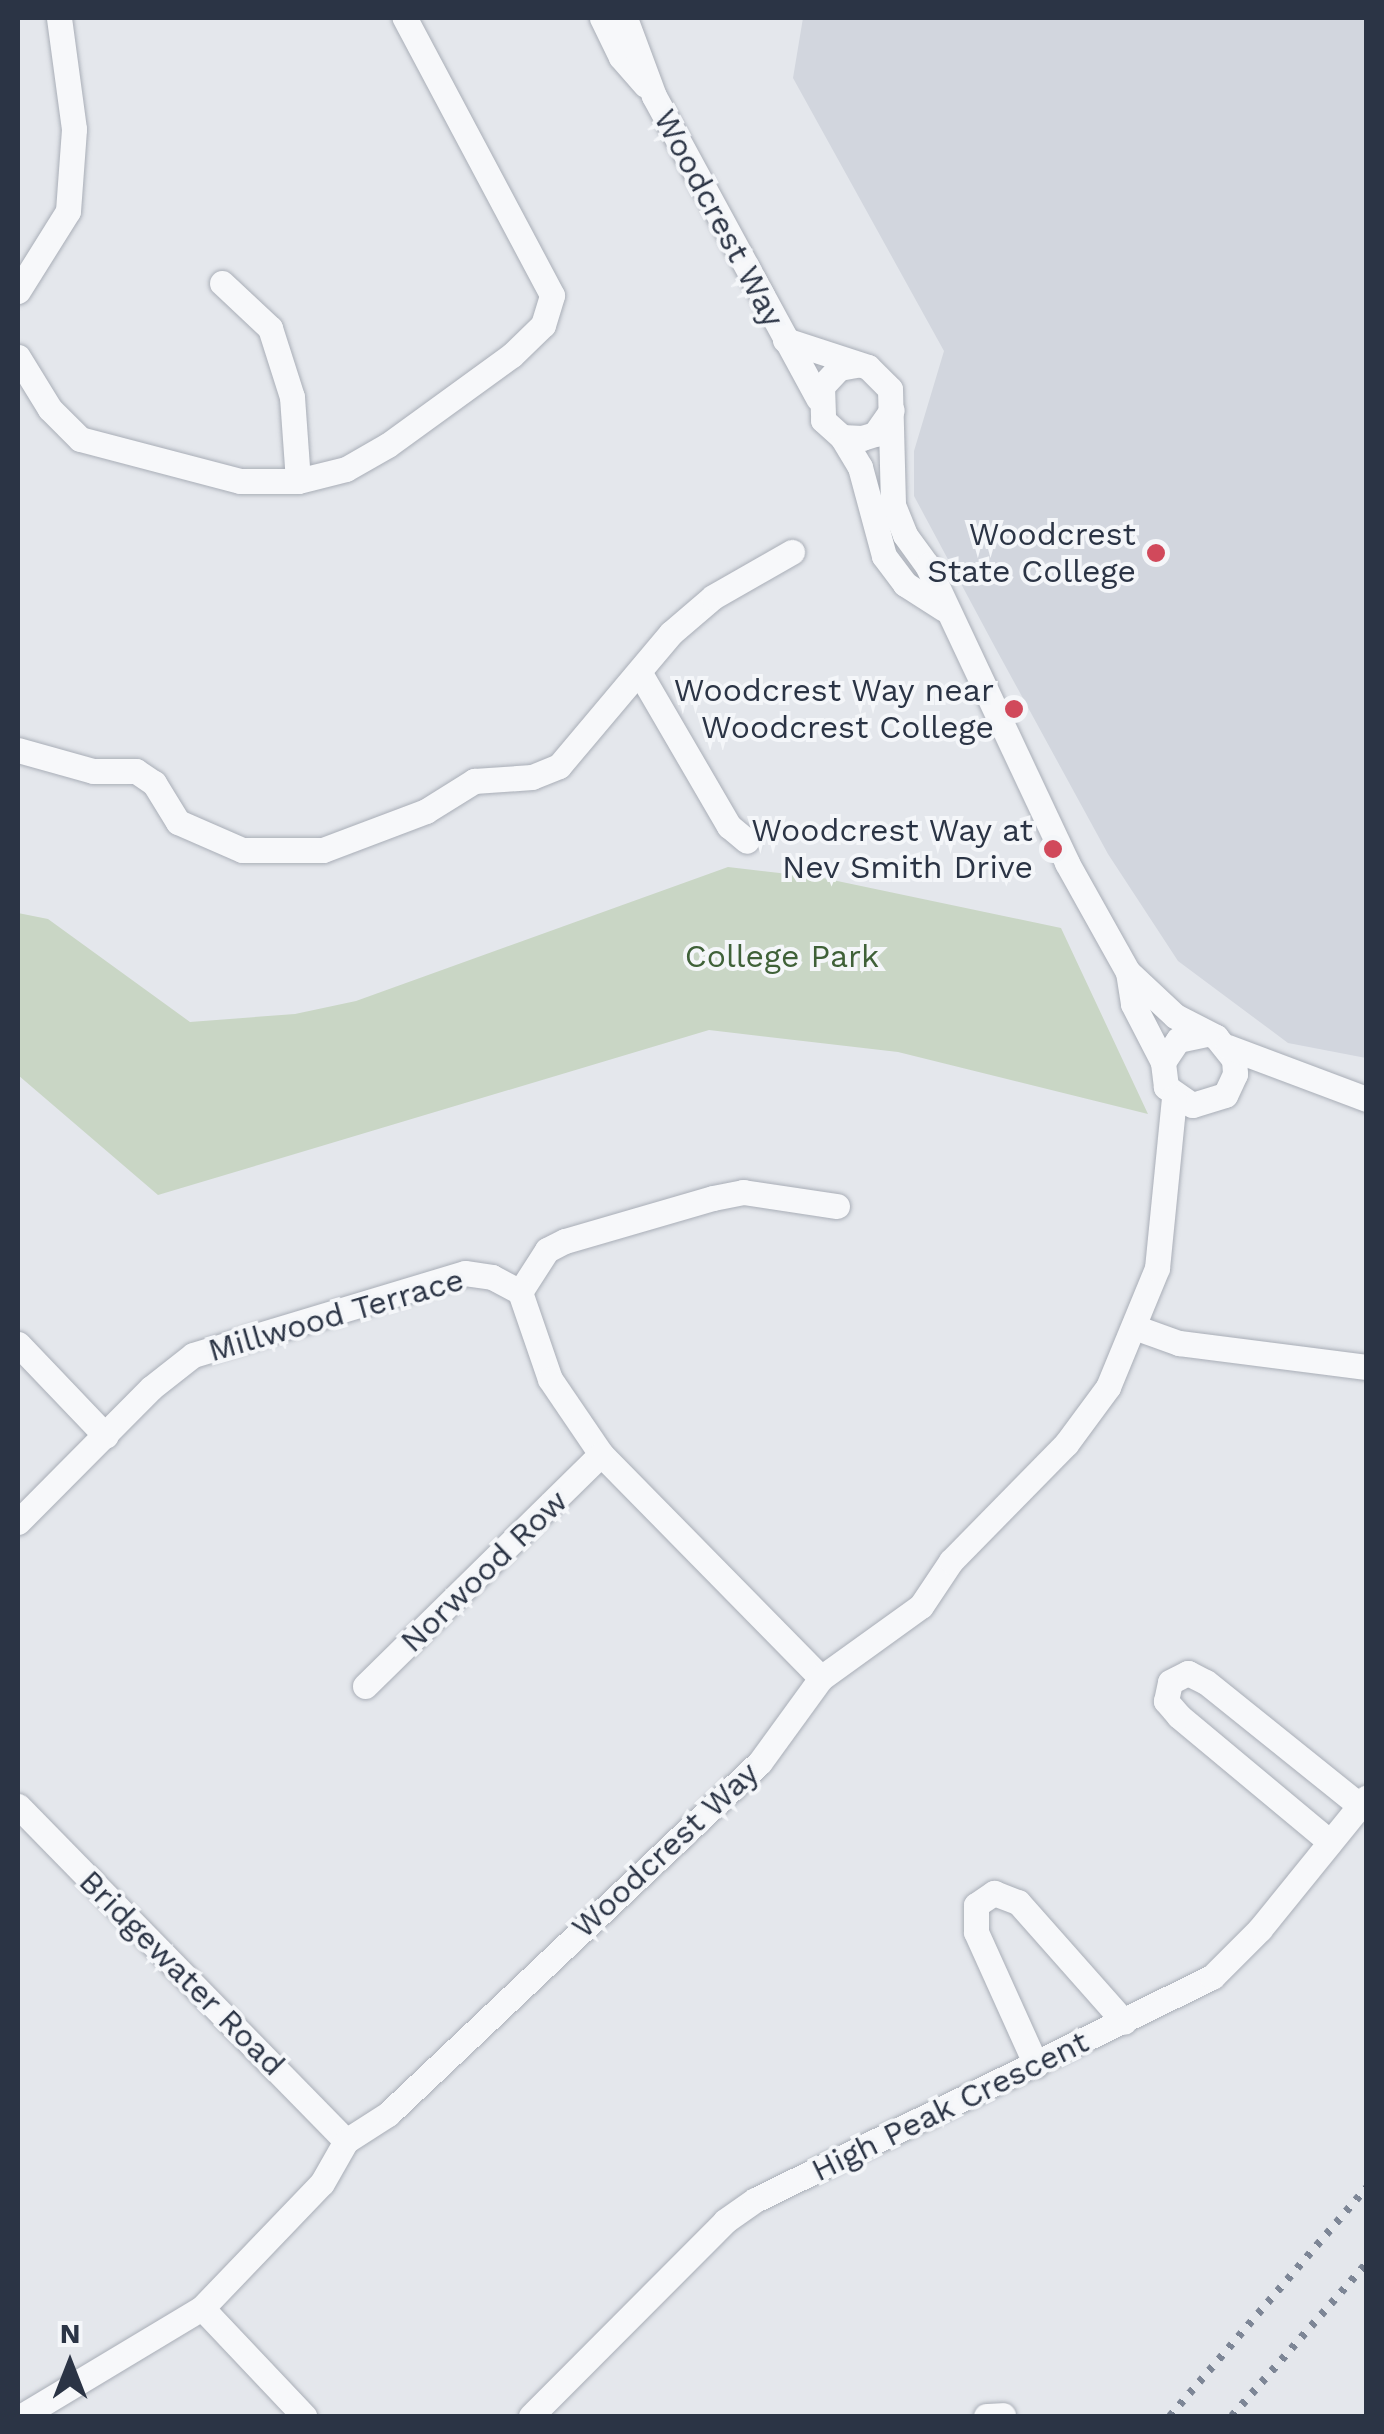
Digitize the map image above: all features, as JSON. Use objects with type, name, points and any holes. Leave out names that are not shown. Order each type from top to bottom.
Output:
[{"type":"street","points":[[18,291],[70,196],[74,129],[59,18]]},
{"type":"street","points":[[18,357],[50,409],[80,439],[240,481],[298,481],[346,469],[388,445],[512,355],[543,325],[552,295],[405,18]]},
{"type":"street","name":"Woodcrest Way","points":[[602,18],[621,57],[654,96]]},
{"type":"street","name":"Woodcrest Way","points":[[625,18],[654,96],[818,398]]},
{"type":"street","points":[[222,282],[270,328],[292,397],[298,481]]},
{"type":"street","name":"Woodcrest Way","points":[[784,340],[856,365]]},
{"type":"street","points":[[944,609],[905,584],[884,556],[860,467],[842,437],[823,420],[818,398],[828,376],[856,365],[884,378],[892,410],[894,505],[1128,972],[1133,1004],[1163,1062],[1174,1096],[1192,1105],[1220,1099],[1254,1080],[1294,1072]]},
{"type":"street","points":[[842,437],[875,434],[892,410]]},
{"type":"street","points":[[18,750],[93,772],[136,772],[154,783],[178,822],[242,850],[323,850],[426,810],[474,780],[532,778],[559,766],[640,675],[671,633],[713,597],[792,552]]},
{"type":"street","points":[[640,675],[729,826],[747,841]]},
{"type":"street","points":[[1128,972],[1175,1016],[1217,1041],[1366,1099]]},
{"type":"street","points":[[1163,1062],[1178,1040],[1217,1041]]},
{"type":"street","points":[[1217,1041],[1235,1074],[1220,1099]]},
{"type":"street","name":"Woodcrest Way","points":[[22,2416],[202,2308],[322,2183],[346,2141],[388,2114],[760,1762],[821,1678],[920,1606],[951,1560],[1066,1444],[1108,1387],[1137,1328],[1156,1268],[1174,1096]]},
{"type":"street","name":"Woodcrest Way","points":[[1163,1178],[1184,1134],[1220,1099]]},
{"type":"street","points":[[821,1678],[601,1454],[550,1379],[520,1292],[547,1250],[565,1240],[713,1198],[744,1192],[837,1206]]},
{"type":"street","name":"Millwood Terrace","points":[[18,1522],[165,1377],[230,1340],[465,1274],[492,1276],[520,1292]]},
{"type":"street","points":[[1137,1328],[1179,1343],[1366,1367]]},
{"type":"street","points":[[18,1344],[106,1436]]},
{"type":"street","name":"Norwood Row","points":[[366,1686],[601,1454]]},
{"type":"street","points":[[1330,1842],[1179,1716],[1166,1701],[1170,1682],[1188,1673],[1206,1682],[1363,1802]]},
{"type":"street","name":"High Peak Crescent","points":[[530,2416],[725,2221],[756,2200],[1212,1977],[1236,1956],[1363,1802]]},
{"type":"street","name":"Bridgewater Road","points":[[18,1806],[346,2141]]},
{"type":"street","points":[[1036,2064],[976,1932],[976,1905],[994,1893],[1018,1902],[1124,2022]]},
{"type":"street","points":[[202,2308],[304,2416]]},
{"type":"shaded area","name":"Woodcrest State College","points":[[803,18],[1366,18],[1366,1058],[1288,1043],[1178,961],[1108,854],[996,649],[914,496],[914,451],[944,351],[793,78]]},
{"type":"green space","name":"College Park","points":[[728,867],[823,878],[1061,928],[1148,1114],[898,1052],[709,1030],[158,1195],[18,1075],[18,913],[48,919],[190,1022],[295,1014],[356,1001]]},
{"type":"railway","points":[[1170,2416],[1366,2188]]},
{"type":"railway","points":[[1232,2416],[1366,2264]]},
{"type":"place","name":"Woodcrest State College","points":[[1156,553]]},
{"type":"place","name":"Woodcrest Way near Woodcrest College","points":[[1014,709]]},
{"type":"place","name":"Woodcrest Way at Nev Smith Drive","points":[[1053,849]]}]
